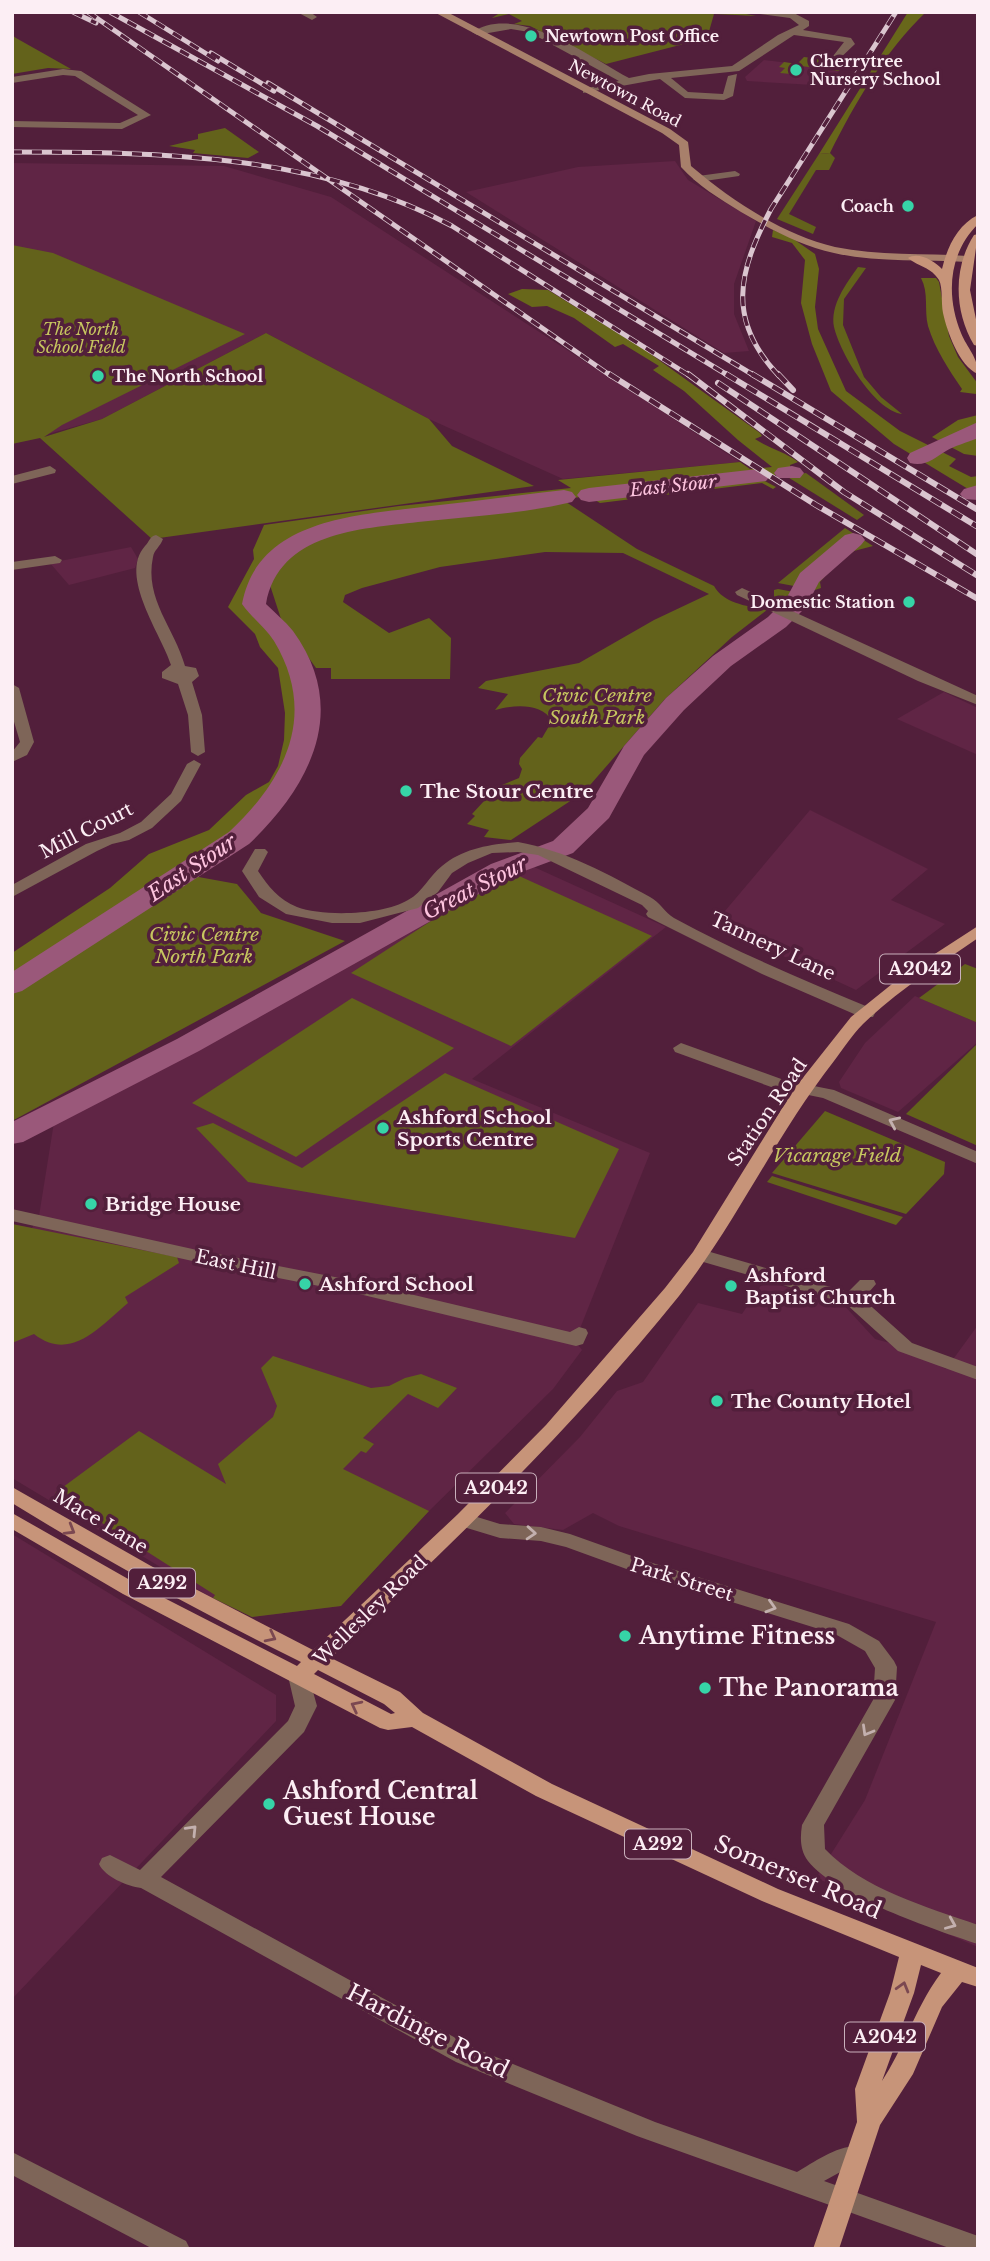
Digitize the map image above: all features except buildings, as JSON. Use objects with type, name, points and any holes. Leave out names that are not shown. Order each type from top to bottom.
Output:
[{"type":"main road","points":[[978,218],[957,239],[949,257],[946,282],[954,334],[959,346],[978,370]]},
{"type":"main road","points":[[978,237],[968,259],[965,287],[967,314],[978,342]]},
{"type":"main road","points":[[914,258],[932,265],[946,282]]},
{"type":"main road","name":"Station Road","points":[[623,1348],[700,1255],[803,1089],[867,1013],[913,975],[978,931]]},
{"type":"main road","name":"Wellesley Road","points":[[299,1676],[464,1520],[552,1430],[623,1348]]},
{"type":"main road","name":"Mace Lane","points":[[12,1494],[143,1573],[317,1661]]},
{"type":"main road","name":"A292","points":[[12,1520],[130,1589],[299,1676]]},
{"type":"main road","name":"Somerset Road","points":[[317,1661],[392,1698],[415,1719],[544,1790],[770,1895],[967,1974]]},
{"type":"main road","name":"Somerset Road","points":[[299,1676],[388,1722],[415,1719]]},
{"type":"main road","name":"A2042","points":[[869,2122],[867,2089],[902,1993],[912,1953]]},
{"type":"main road","name":"A2042","points":[[826,2249],[869,2122],[904,2067],[933,2002],[967,1974]]},
{"type":"street","name":"Newtown Road","points":[[439,12],[680,141],[685,149],[686,167],[698,179]]},
{"type":"street","points":[[587,91],[662,76],[735,69],[781,37],[804,26],[804,21],[794,14],[750,12]]},
{"type":"street","points":[[477,33],[511,26],[532,29],[628,82]]},
{"type":"street","points":[[795,32],[848,40],[850,44],[835,60]]},
{"type":"street","points":[[12,80],[63,72],[77,74],[146,115],[122,126],[12,124]]},
{"type":"street","points":[[662,76],[685,94],[724,97],[728,96],[733,76]]},
{"type":"street","points":[[698,179],[735,174]]},
{"type":"street","points":[[698,179],[789,232],[827,248],[914,258],[949,257]]},
{"type":"street","points":[[848,252],[922,251],[968,259]]},
{"type":"street","points":[[12,480],[51,469]]},
{"type":"street","name":"Mill Court","points":[[12,892],[106,840],[125,837],[145,824],[178,795],[190,777],[196,758],[195,715],[177,658],[147,600],[144,566],[152,545],[131,549]]},
{"type":"street","points":[[12,566],[55,560]]},
{"type":"street","points":[[742,592],[923,678],[978,701]]},
{"type":"street","points":[[12,688],[27,743],[22,752],[12,758]]},
{"type":"street","name":"Tannery Lane","points":[[260,852],[250,872],[265,894],[292,911],[332,918],[360,918],[412,905],[432,889],[446,870],[461,860],[493,854],[536,855],[559,864],[634,906],[663,917],[768,971],[867,1013]]},
{"type":"street","points":[[681,1048],[746,1073],[828,1094],[978,1159]]},
{"type":"street","name":"East Hill","points":[[12,1215],[197,1256],[355,1287],[581,1339]]},
{"type":"street","points":[[700,1255],[852,1299],[905,1347],[978,1374]]},
{"type":"street","points":[[852,1299],[867,1284]]},
{"type":"street","name":"Park Street","points":[[464,1520],[500,1531],[541,1534],[570,1541],[639,1566],[842,1629],[872,1646],[886,1667],[884,1700],[813,1825],[812,1845],[816,1855],[844,1876],[892,1900],[978,1935]]},
{"type":"street","name":"Wellesley Road","points":[[145,1879],[296,1726],[306,1706],[299,1676]]},
{"type":"street","name":"Hardinge Road","points":[[110,1864],[135,1878],[145,1879],[465,2055],[646,2129],[978,2247]]},
{"type":"street","points":[[801,2182],[836,2162],[858,2155]]},
{"type":"street","points":[[12,2163],[177,2249]]},
{"type":"shaded area","points":[[908,12],[926,12],[897,43],[872,78],[830,153],[819,154]]},
{"type":"shaded area","name":"Cherrytree Nursery School","points":[[804,57],[839,62],[836,68],[840,69],[831,86],[747,81],[745,77],[764,60],[797,64]]},
{"type":"shaded area","points":[[675,161],[688,180],[756,221],[734,284],[734,314],[749,351],[724,353],[466,192],[578,167]]},
{"type":"shaded area","points":[[12,163],[224,166],[331,197],[740,462],[563,479],[429,419],[266,333],[102,419],[12,444]]},
{"type":"shaded area","points":[[773,230],[792,238],[815,254],[819,269],[815,307],[818,329],[846,391],[900,431],[956,459],[949,466],[971,477],[978,476],[978,495],[894,444],[831,391],[812,344],[801,303],[805,260],[792,243],[772,237]]},
{"type":"shaded area","points":[[921,278],[936,278],[939,282],[949,336],[958,357],[978,384],[976,394],[960,392],[962,389],[934,343],[928,326],[925,290]]},
{"type":"shaded area","points":[[522,289],[548,290],[645,350],[760,433],[762,436],[755,439],[798,462],[790,465],[792,473],[343,524],[301,539],[263,577],[258,610],[283,635],[299,667],[309,708],[297,763],[253,826],[215,856],[12,982],[12,953],[110,888],[149,854],[209,830],[246,795],[269,782],[278,766],[284,740],[285,713],[278,668],[260,647],[255,634],[228,607],[254,559],[253,550],[264,525],[399,506],[571,488],[558,480],[740,462],[750,469],[772,467],[684,391],[653,370],[659,366],[623,344],[615,347],[574,318],[547,306],[532,307],[508,294]]},
{"type":"shaded area","points":[[978,415],[978,456],[964,454],[932,437],[958,420]]},
{"type":"shaded area","points":[[759,478],[776,487],[773,489],[762,483],[600,503],[590,497]]},
{"type":"shaded area","points":[[131,547],[138,559],[135,568],[69,585],[50,563]]},
{"type":"shaded area","points":[[944,692],[978,708],[978,755],[897,719]]},
{"type":"shaded area","points":[[810,810],[928,869],[891,900],[945,924],[856,990],[714,924]]},
{"type":"shaded area","name":"Ashford School","points":[[523,862],[666,927],[472,1079],[650,1153],[575,1341],[582,1350],[553,1389],[429,1511],[341,1606],[252,1617],[207,1595],[12,1478],[12,1224],[32,1228],[39,1216],[55,1116]]},
{"type":"shaded area","points":[[915,996],[978,1023],[978,1042],[898,1112],[841,1088],[839,1082],[865,1043]]},
{"type":"shaded area","points":[[764,1281],[841,1302],[875,1339],[905,1347],[946,1369],[978,1325],[978,1947],[816,1878],[865,1800],[936,1622],[619,1526],[593,1513],[563,1530],[514,1524],[505,1513],[580,1437],[617,1391],[643,1382],[698,1303],[742,1314]]},
{"type":"shaded area","points":[[12,1534],[276,1695],[276,1721],[12,1999]]},
{"type":"green space","points":[[501,12],[736,12],[756,16],[714,14],[708,35],[606,64],[530,26],[514,24],[522,21],[509,14],[492,18]]},
{"type":"green space","points":[[12,35],[71,69],[48,68],[12,74]]},
{"type":"green space","points":[[804,57],[839,62],[836,68],[840,69],[801,66],[791,74],[780,73],[785,68],[779,67],[784,62],[797,64]]},
{"type":"green space","points":[[225,128],[259,152],[248,158],[193,153],[195,150],[169,146],[198,139],[198,134]]},
{"type":"green space","points":[[830,153],[835,158],[829,170],[816,170],[789,214],[816,227],[813,234],[777,219],[819,154]]},
{"type":"green space","name":"The North School Field","points":[[12,245],[53,253],[245,334],[62,425],[44,437],[102,419],[266,333],[429,419],[452,446],[534,486],[152,539],[40,438],[12,444]]},
{"type":"green space","points":[[858,267],[866,268],[844,299],[843,325],[864,377],[881,397],[902,414],[891,410],[870,392],[851,365],[837,338],[834,311],[844,288]]},
{"type":"green space","points":[[806,473],[864,515],[857,520],[786,476]]},
{"type":"green space","name":"Civic Centre South Park","points":[[563,500],[637,549],[714,586],[724,597],[767,610],[732,637],[664,700],[584,792],[511,840],[484,837],[489,830],[467,824],[475,816],[472,814],[497,787],[519,778],[522,769],[520,758],[538,737],[542,738],[552,721],[541,711],[526,706],[495,710],[508,694],[478,688],[486,681],[579,663],[654,620],[709,594],[623,553],[545,552],[440,567],[362,588],[345,595],[343,602],[389,633],[429,618],[451,638],[450,679],[331,679],[331,668],[316,668],[281,619],[269,582],[279,563],[303,543],[365,525]]},
{"type":"green space","points":[[845,528],[873,546],[854,551],[836,564],[820,582],[821,588],[815,590],[778,583]]},
{"type":"green space","points":[[774,590],[810,595],[821,602],[817,605],[809,603],[800,607],[804,609],[799,611],[774,600]]},
{"type":"green space","points":[[508,871],[652,936],[511,1046],[351,973]]},
{"type":"green space","name":"Civic Centre North Park","points":[[193,876],[237,884],[261,913],[345,941],[12,1121],[12,991]]},
{"type":"green space","points":[[965,964],[978,969],[978,1023],[919,998]]},
{"type":"green space","points":[[352,998],[454,1048],[296,1157],[192,1103]]},
{"type":"green space","points":[[978,1043],[978,1146],[906,1114]]},
{"type":"green space","points":[[445,1073],[619,1149],[575,1238],[248,1182],[196,1128],[213,1123],[302,1168]]},
{"type":"green space","name":"Vicarage Field","points":[[825,1111],[945,1162],[944,1174],[906,1214],[772,1173]]},
{"type":"green space","points":[[772,1176],[903,1217],[896,1225],[767,1182]]},
{"type":"green space","points":[[12,1224],[177,1257],[179,1263],[125,1297],[128,1303],[84,1338],[60,1345],[34,1334],[12,1343]]},
{"type":"green space","points":[[273,1356],[371,1388],[389,1386],[421,1374],[457,1388],[438,1408],[408,1394],[363,1438],[374,1444],[366,1453],[361,1451],[343,1469],[429,1511],[341,1606],[252,1617],[213,1598],[215,1595],[55,1493],[139,1431],[226,1484],[218,1464],[273,1417],[277,1406],[261,1368]]},
{"type":"waterway","name":"East Stour","points":[[947,444],[978,429]]},
{"type":"waterway","name":"East Stour","points":[[918,458],[935,450]]},
{"type":"waterway","name":"East Stour","points":[[786,473],[792,473]]},
{"type":"waterway","name":"East Stour","points":[[589,495],[758,476]]},
{"type":"waterway","name":"Great Stour","points":[[972,494],[978,492]]},
{"type":"waterway","name":"East Stour","points":[[12,985],[239,838],[261,818],[279,795],[294,770],[303,744],[308,717],[306,690],[298,662],[283,635],[254,604],[257,588],[264,574],[285,551],[314,534],[343,524],[564,497]]},
{"type":"waterway","name":"Great Stour","points":[[12,1135],[188,1045],[501,870],[563,847],[599,812],[633,752],[675,704],[722,661],[777,622],[797,602],[809,578],[853,540]]},
{"type":"railway","points":[[73,12],[96,23]]},
{"type":"railway","points":[[88,12],[329,179]]},
{"type":"railway","points":[[110,12],[317,126],[729,376]]},
{"type":"railway","points":[[139,12],[218,61]]},
{"type":"railway","points":[[779,376],[762,355],[744,315],[745,275],[751,254],[771,209],[896,12]]},
{"type":"railway","points":[[211,53],[274,91]]},
{"type":"railway","points":[[268,83],[755,376]]},
{"type":"railway","points":[[12,152],[181,156],[237,162],[329,179]]},
{"type":"railway","points":[[329,179],[401,202],[452,226],[690,376]]},
{"type":"railway","points":[[329,179],[611,376]]},
{"type":"railway","points":[[609,374],[816,505],[978,599]]},
{"type":"railway","points":[[688,374],[844,492],[978,576]]},
{"type":"railway","points":[[726,374],[978,527]]},
{"type":"railway","points":[[752,374],[978,510]]},
{"type":"railway","points":[[778,374],[793,390]]},
{"type":"railway","points":[[718,383],[978,555]]},
{"type":"place","name":"Newtown Post Office","points":[[531,36]]},
{"type":"place","name":"Cherrytree Nursery School","points":[[796,70]]},
{"type":"place","name":"Coach","points":[[908,206]]},
{"type":"place","name":"The North School","points":[[98,376]]},
{"type":"place","name":"Domestic Station","points":[[909,602]]},
{"type":"place","name":"The Stour Centre","points":[[406,791]]},
{"type":"place","name":"Ashford School Sports Centre","points":[[383,1128]]},
{"type":"place","name":"Bridge House","points":[[91,1204]]},
{"type":"place","name":"Ashford School","points":[[305,1284]]},
{"type":"place","name":"Ashford Baptist Church","points":[[731,1286]]},
{"type":"place","name":"The County Hotel","points":[[717,1401]]},
{"type":"place","name":"Anytime Fitness","points":[[625,1636]]},
{"type":"place","name":"The Panorama","points":[[705,1688]]},
{"type":"place","name":"Ashford Central Guest House","points":[[269,1804]]}]
